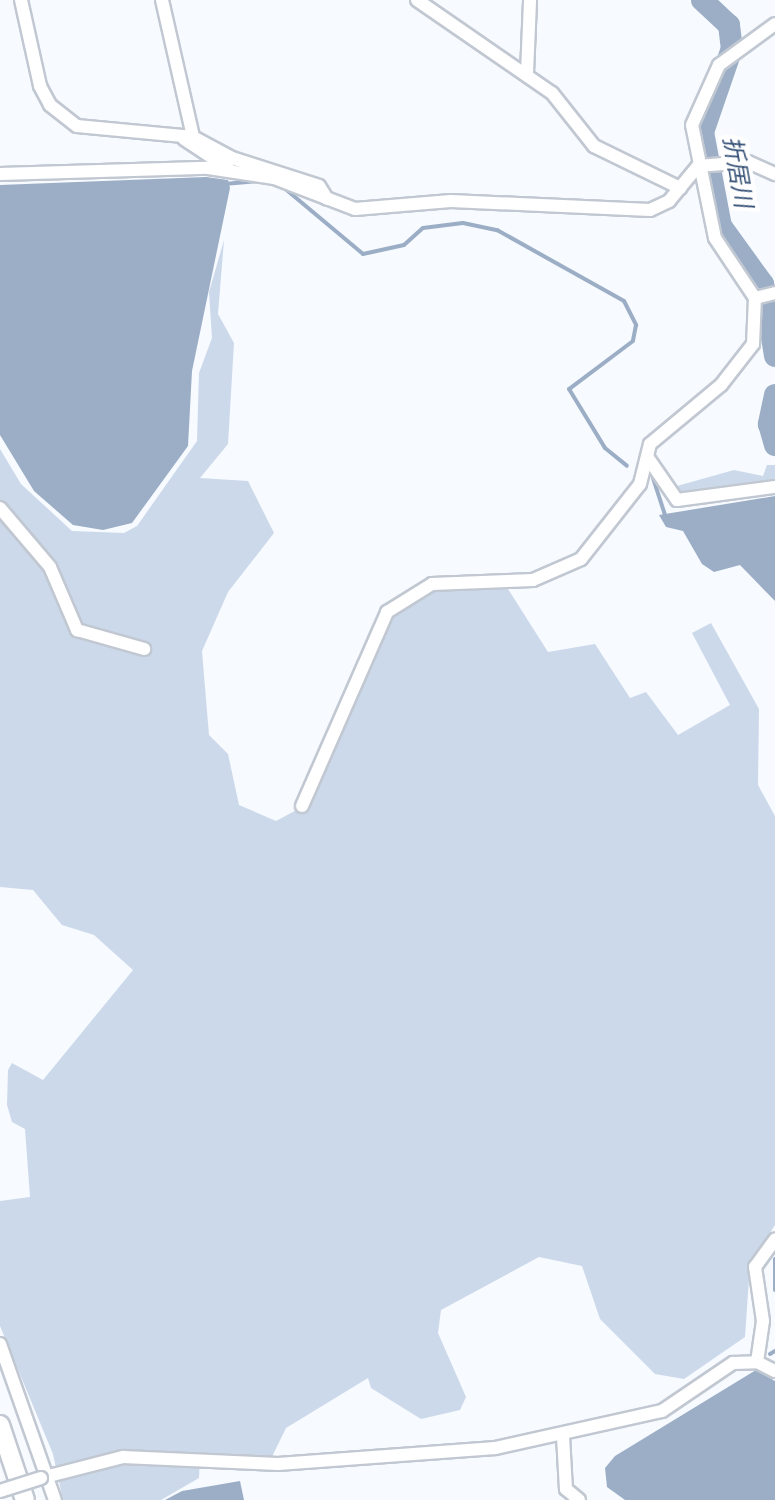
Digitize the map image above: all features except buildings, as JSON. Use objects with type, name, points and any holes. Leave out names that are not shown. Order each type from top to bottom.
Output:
[{"type":"highway","points":[[0,1425],[25,1500]]},
{"type":"highway","points":[[0,1490],[4,1500]]},
{"type":"street","points":[[21,0],[40,86],[64,117],[95,131],[189,138],[232,158],[319,186],[327,199]]},
{"type":"street","points":[[162,0],[189,138],[233,172]]},
{"type":"street","points":[[417,0],[527,73],[594,146],[680,188]]},
{"type":"street","points":[[527,73],[530,0]]},
{"type":"street","points":[[302,806],[387,612],[432,584],[533,580],[581,559],[630,498],[648,458],[650,444],[721,385],[748,351],[757,327],[758,297],[720,250],[697,101],[727,60],[775,24]]},
{"type":"street","points":[[0,174],[233,172],[355,209],[451,201],[650,210],[705,165],[748,162],[775,174]]},
{"type":"street","points":[[758,297],[775,294]]},
{"type":"street","points":[[648,458],[677,500],[775,487]]},
{"type":"street","points":[[0,508],[50,567],[77,630],[144,649]]},
{"type":"street","points":[[757,1362],[763,1321],[755,1267],[775,1239]]},
{"type":"street","points":[[0,1344],[55,1500]]},
{"type":"street","points":[[0,1490],[123,1457],[278,1464],[563,1436],[662,1411],[733,1363],[757,1362],[775,1371]]},
{"type":"street","points":[[563,1436],[566,1489],[579,1500]]},
{"type":"shaded area","points":[[206,177],[228,180],[230,188],[192,371],[188,446],[132,523],[103,530],[73,525],[34,491],[0,435],[0,185]]},
{"type":"shaded area","points":[[224,240],[218,314],[234,343],[228,444],[200,478],[248,481],[274,533],[228,592],[202,651],[209,735],[228,754],[239,805],[276,821],[306,805],[395,612],[430,591],[508,589],[548,652],[595,644],[630,698],[646,692],[678,735],[730,705],[692,633],[711,623],[759,709],[758,785],[775,816],[775,1225],[750,1264],[745,1337],[684,1379],[655,1374],[600,1319],[582,1266],[539,1257],[441,1310],[438,1333],[466,1397],[460,1410],[421,1419],[371,1388],[368,1378],[286,1428],[268,1465],[200,1456],[199,1478],[161,1500],[63,1500],[53,1454],[0,1326],[0,1201],[30,1197],[25,1129],[12,1122],[7,1105],[8,1070],[12,1063],[43,1080],[133,970],[94,935],[62,925],[33,890],[0,887],[0,449],[21,484],[72,531],[124,533],[137,526],[197,441],[199,373],[212,338],[209,292]]},
{"type":"shaded area","points":[[767,465],[775,465],[775,480],[682,493],[677,486],[734,470],[763,476]]},
{"type":"shaded area","points":[[775,496],[775,601],[740,565],[714,572],[702,564],[683,531],[666,527],[659,515]]},
{"type":"shaded area","points":[[756,1370],[775,1381],[775,1500],[625,1500],[607,1487],[605,1468],[615,1456]]},
{"type":"shaded area","points":[[240,1481],[244,1500],[165,1500],[182,1491]]},
{"type":"waterway","name":"折居川","points":[[702,0],[729,25],[732,48],[703,132],[721,226],[763,284],[775,356]]},
{"type":"waterway","points":[[224,184],[259,181]]},
{"type":"waterway","points":[[283,187],[363,254],[404,245],[423,228],[463,223],[497,230],[624,301],[636,325],[633,341],[569,389],[605,448],[627,466]]},
{"type":"waterway","name":"折居川","points":[[775,395],[769,424],[775,445]]},
{"type":"waterway","points":[[653,478],[665,515]]},
{"type":"waterway","points":[[775,1259],[775,1290]]},
{"type":"waterway","points":[[770,1354],[775,1351]]}]
